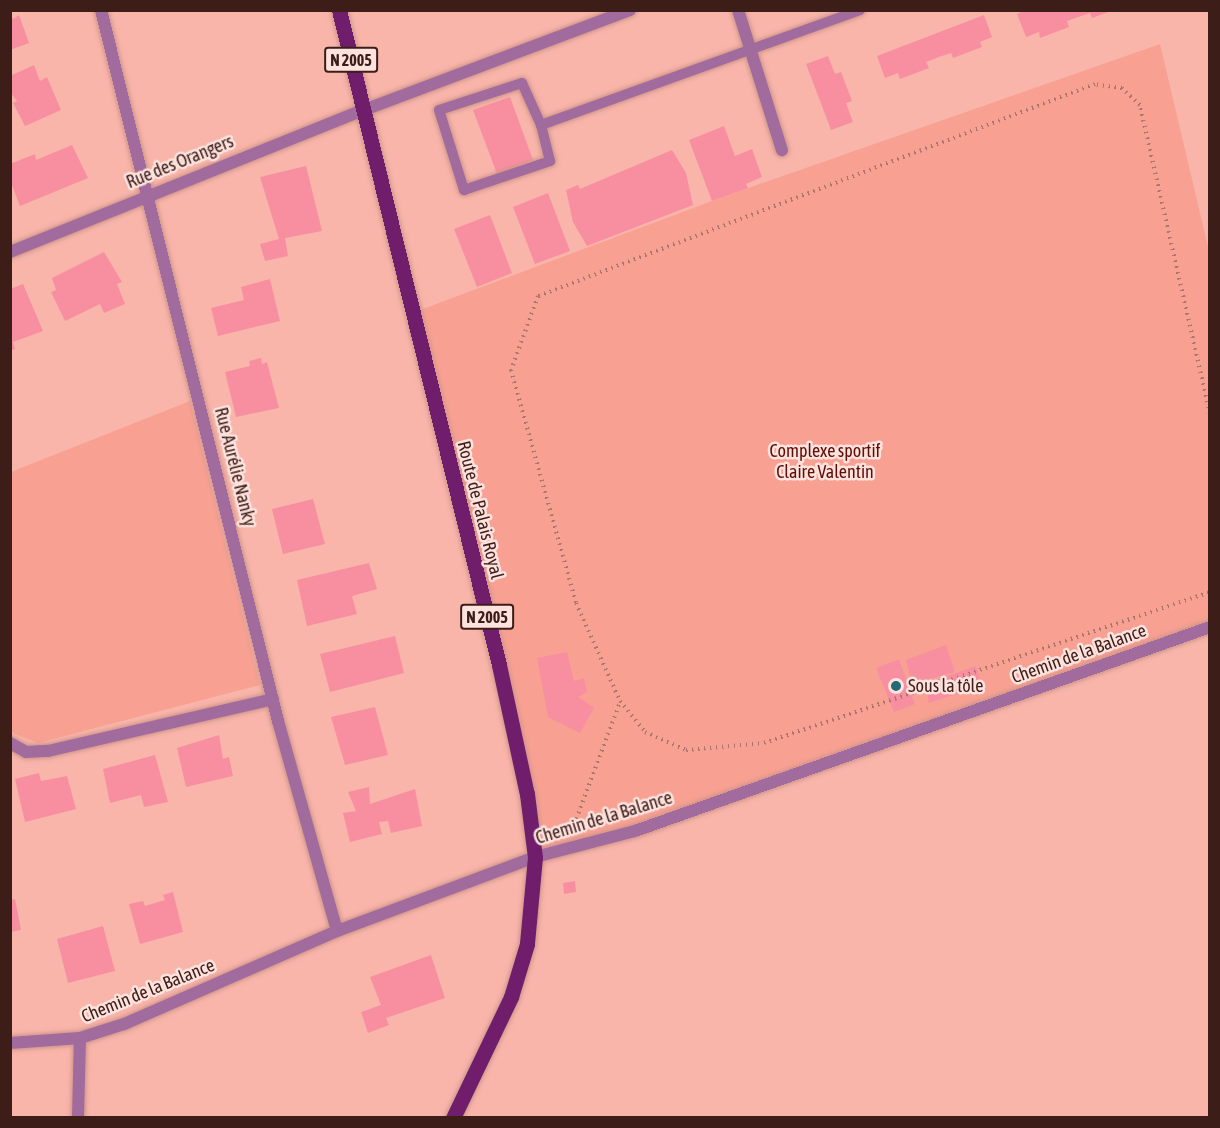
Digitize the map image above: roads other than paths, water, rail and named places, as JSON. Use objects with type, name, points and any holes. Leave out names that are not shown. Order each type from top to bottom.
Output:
[{"type":"main road","name":"Route de Palais Royal","points":[[339,10],[499,665],[527,794],[535,857],[527,944],[511,998],[453,1118]]},
{"type":"street","name":"Rue Aurélie Nanky","points":[[101,10],[149,193],[273,699],[337,931]]},
{"type":"street","name":"Rue des Orangers","points":[[10,252],[149,193],[630,10]]},
{"type":"street","points":[[738,10],[782,150]]},
{"type":"street","name":"Chemin de la Balance","points":[[10,1043],[80,1038],[124,1024],[337,931],[535,857],[635,831],[1209,627]]},
{"type":"street","points":[[10,743],[26,752],[48,751],[273,699]]},
{"type":"street","points":[[78,1118],[80,1038]]},
{"type":"lane","points":[[541,124],[750,52],[860,10]]},
{"type":"lane","points":[[522,83],[541,124],[550,161],[464,190],[439,110],[522,83]]},
{"type":"place","name":"Sous la tôle","points":[[896,686]]},
{"type":"park label","name":"Complexe sportif Claire Valentin","points":[[825,462]]}]
